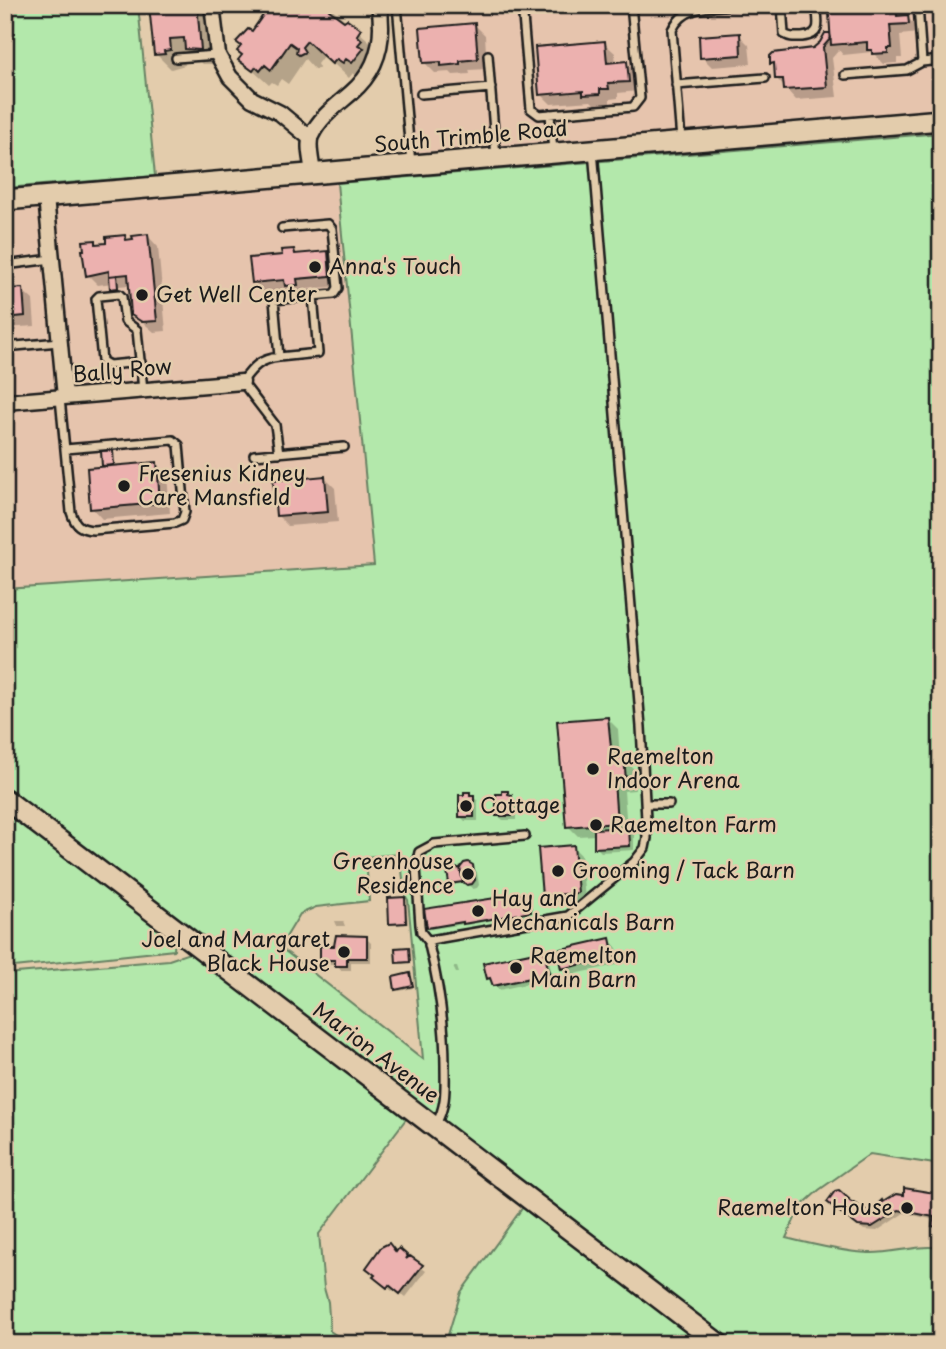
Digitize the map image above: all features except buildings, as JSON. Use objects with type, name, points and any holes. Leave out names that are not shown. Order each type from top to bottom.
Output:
[{"type":"main road","name":"South Trimble Road","points":[[5,200],[941,120]]},
{"type":"main road","name":"Marion Avenue","points":[[5,799],[719,1344]]},
{"type":"street","points":[[212,5],[218,55],[230,77],[252,99],[280,113],[310,138]]},
{"type":"street","points":[[313,173],[310,138],[325,115],[361,84],[374,66],[381,42],[379,5]]},
{"type":"street","points":[[46,197],[62,397]]},
{"type":"street","name":"Bally Row","points":[[5,402],[242,382]]},
{"type":"lane","points":[[397,5],[411,165]]},
{"type":"lane","points":[[522,5],[531,109],[539,115],[633,107],[637,103],[640,98],[631,5]]},
{"type":"lane","points":[[681,142],[672,30],[690,11],[737,5]]},
{"type":"lane","points":[[782,5],[784,34],[790,37],[812,36],[816,32],[816,5]]},
{"type":"lane","points":[[918,5],[922,62]]},
{"type":"lane","points":[[176,58],[218,55]]},
{"type":"lane","points":[[488,55],[496,158]]},
{"type":"lane","points":[[845,75],[907,70],[922,62],[941,60]]},
{"type":"lane","points":[[676,85],[765,78]]},
{"type":"lane","points":[[421,94],[491,88]]},
{"type":"lane","points":[[550,114],[553,153]]},
{"type":"lane","points":[[429,942],[432,939],[568,916],[640,856],[647,838],[593,149]]},
{"type":"lane","points":[[279,357],[274,300],[334,293],[338,288],[332,229],[328,224],[282,228]]},
{"type":"lane","points":[[5,265],[52,259]]},
{"type":"lane","points":[[141,362],[108,365],[102,361],[96,299],[99,296],[119,294],[122,297],[125,321],[137,330],[141,362],[143,390]]},
{"type":"lane","points":[[279,453],[275,425],[242,382],[253,366],[262,360],[318,353],[313,296]]},
{"type":"lane","points":[[5,346],[59,342]]},
{"type":"lane","points":[[62,397],[65,449],[71,512],[74,522],[83,529],[175,523],[181,520],[185,512],[177,441],[65,449]]},
{"type":"lane","points":[[254,455],[344,447]]},
{"type":"lane","points":[[646,804],[669,804]]},
{"type":"lane","points":[[434,1127],[445,1103],[445,1033],[439,983],[429,942],[421,932],[416,867],[419,852],[434,844],[525,836]]},
{"type":"shaded area","points":[[401,5],[941,5],[941,133],[415,176]]},
{"type":"shaded area","points":[[155,176],[158,197],[337,183],[374,565],[5,589],[5,188]]},
{"type":"green space","points":[[5,5],[138,5],[155,176],[5,188]]},
{"type":"green space","points":[[941,133],[941,1165],[870,1154],[800,1207],[786,1238],[869,1253],[923,1247],[941,1248],[941,1344],[730,1344],[5,791],[5,589],[374,565],[337,183]],"holes":[[[400,854],[408,900],[423,1059],[280,947],[300,914],[316,907],[369,901],[366,857]]]},
{"type":"green space","points":[[5,807],[175,936],[174,950],[5,968]]},
{"type":"green space","points":[[195,951],[409,1115],[319,1234],[330,1331],[349,1344],[5,1344],[5,974],[169,960]]},
{"type":"green space","points":[[526,1203],[710,1344],[441,1344],[448,1335],[461,1292]]},
{"type":"place","name":"Anna's Touch","points":[[315,267]]},
{"type":"place","name":"Get Well Center","points":[[142,295]]},
{"type":"place","name":"Fresenius Kidney Care Mansfield","points":[[124,486]]},
{"type":"place","name":"Raemelton Indoor Arena","points":[[593,769]]},
{"type":"place","name":"Cottage","points":[[466,806]]},
{"type":"place","name":"Raemelton Farm","points":[[596,825]]},
{"type":"place","name":"Grooming / Tack Barn","points":[[558,871]]},
{"type":"place","name":"Greenhouse Residence","points":[[468,874]]},
{"type":"place","name":"Hay and Mechanicals Barn","points":[[478,911]]},
{"type":"place","name":"Joel and Margaret Black House","points":[[344,952]]},
{"type":"place","name":"Raemelton Main Barn","points":[[516,968]]},
{"type":"place","name":"Raemelton House","points":[[907,1208]]}]
